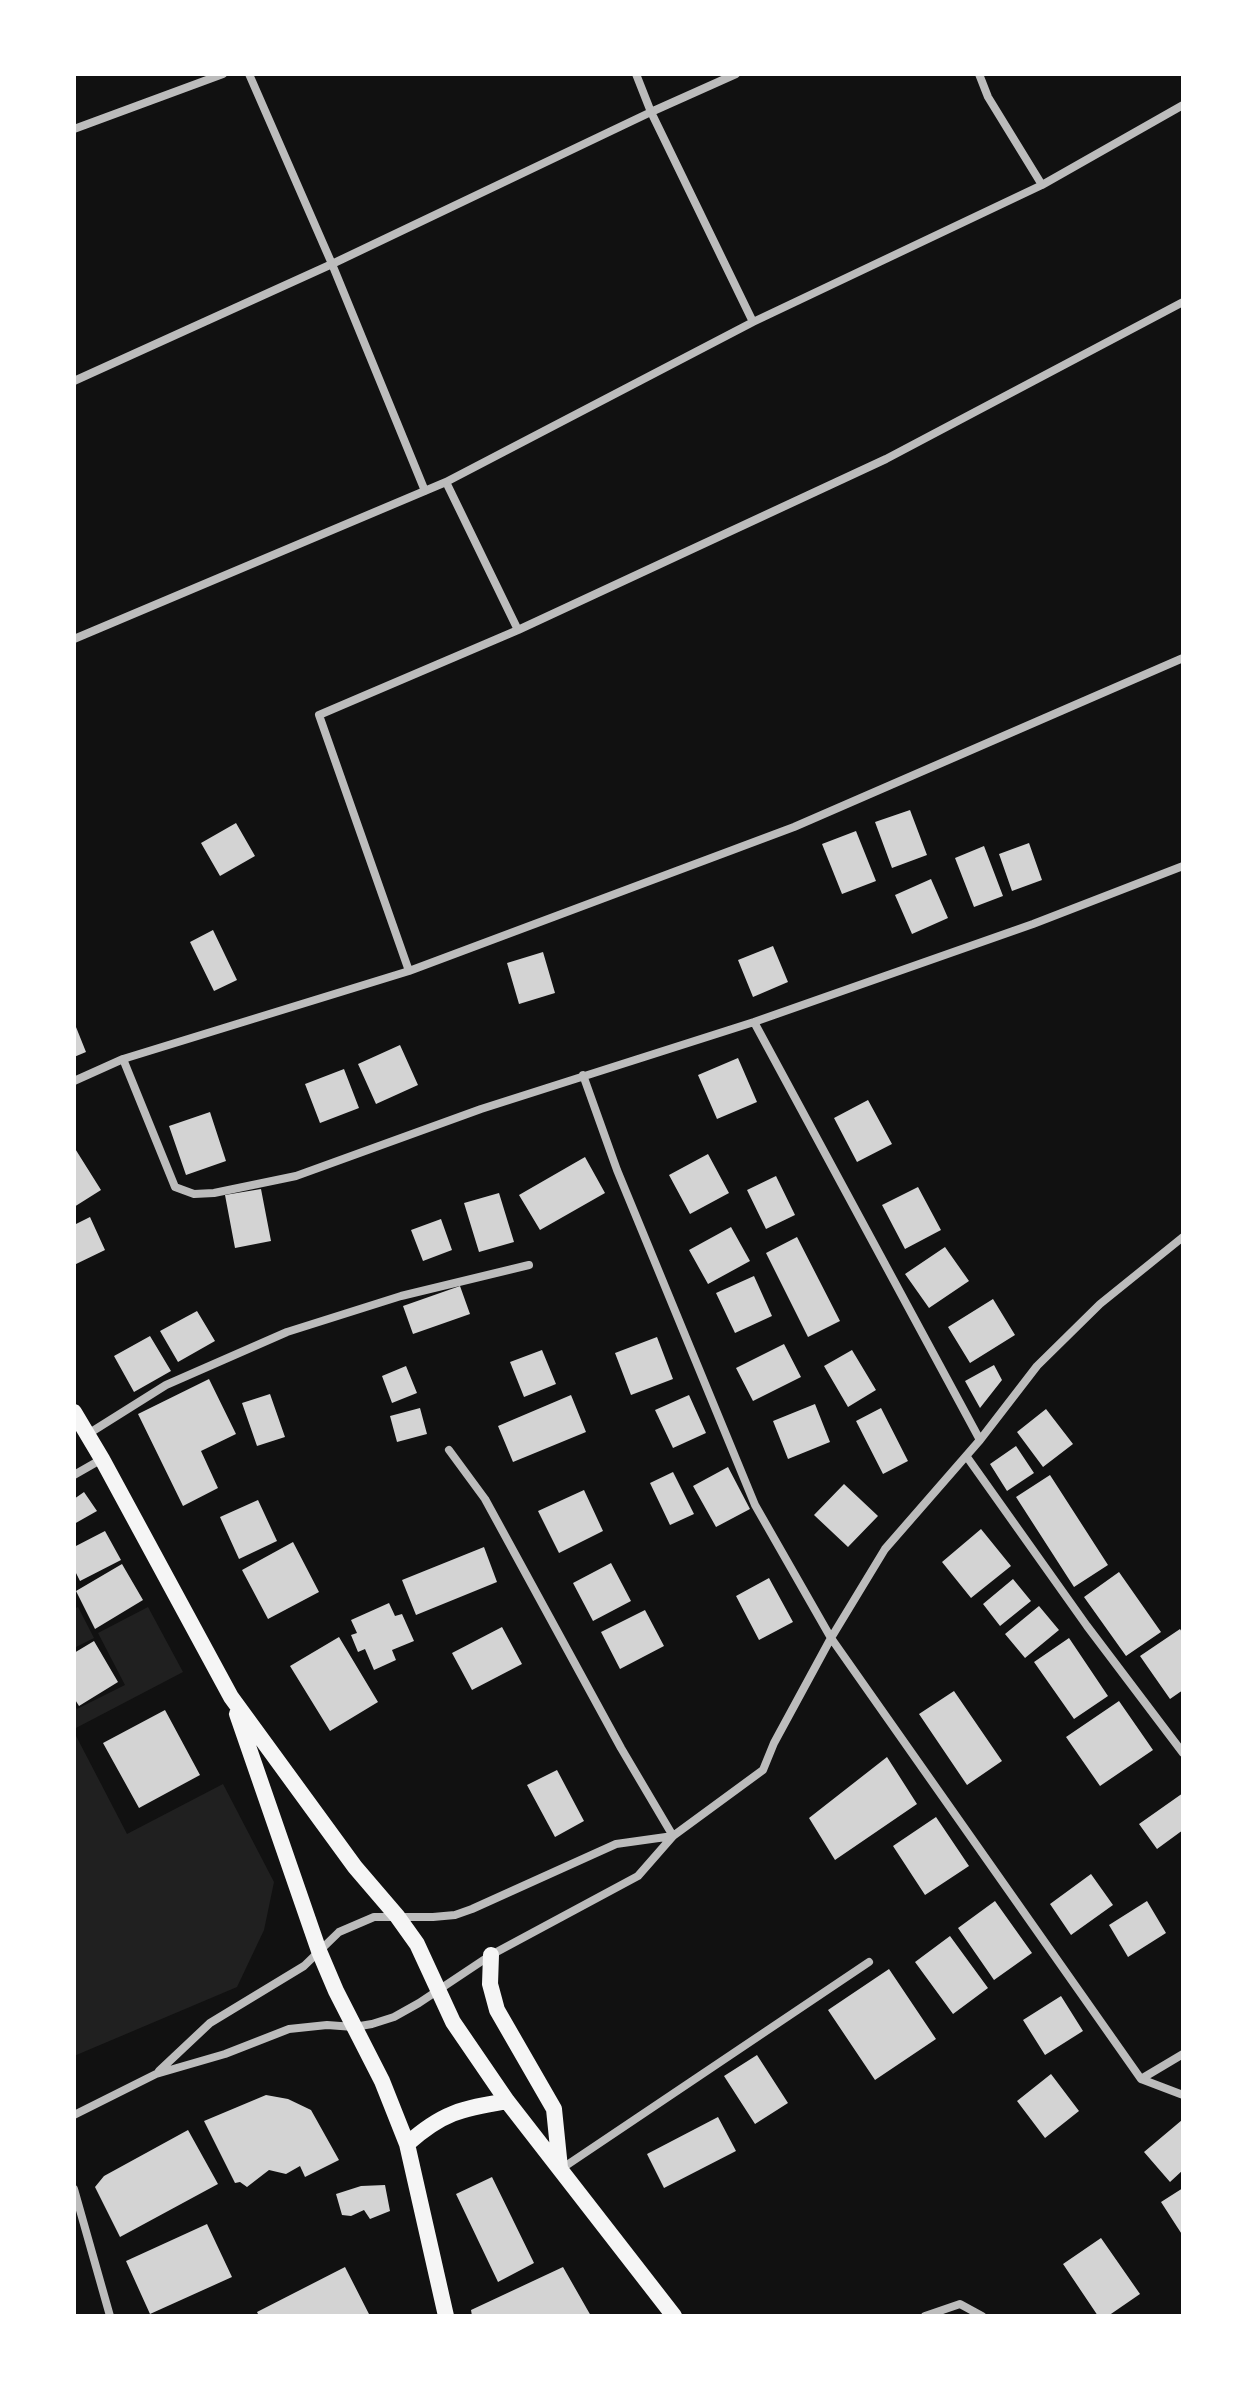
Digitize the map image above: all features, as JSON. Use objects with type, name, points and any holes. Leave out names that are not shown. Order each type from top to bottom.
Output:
[{"type":"main road","points":[[74,1412],[231,1697],[355,1867],[397,1916],[422,1953],[453,2022],[507,2101],[674,2316]]},
{"type":"main road","points":[[231,1697],[319,1951],[382,2081],[407,2144],[446,2316]]},
{"type":"main road","points":[[491,1955],[490,1984],[497,2010],[554,2109],[560,2170]]},
{"type":"main road","points":[[407,2144],[446,2114],[507,2101]]},
{"type":"street","points":[[74,129],[223,74]]},
{"type":"street","points":[[249,74],[332,264],[425,491]]},
{"type":"street","points":[[636,74],[651,112],[753,322]]},
{"type":"street","points":[[74,381],[332,264],[736,74]]},
{"type":"street","points":[[979,74],[988,97],[1042,185]]},
{"type":"street","points":[[74,639],[446,482],[753,322],[1042,185],[1183,105]]},
{"type":"street","points":[[409,971],[319,715],[518,630],[886,459],[1183,302]]},
{"type":"street","points":[[446,482],[518,630]]},
{"type":"street","points":[[74,1081],[123,1059],[409,971],[794,827],[1183,658]]},
{"type":"street","points":[[123,1059],[175,1187],[194,1194],[214,1193],[296,1176],[481,1109],[754,1022],[1033,924],[1183,866]]},
{"type":"street","points":[[754,1022],[980,1440]]},
{"type":"street","points":[[583,1075],[617,1170],[755,1505],[831,1638],[1141,2079],[1183,2095]]},
{"type":"street","points":[[74,2115],[156,2074],[225,2054],[289,2029],[327,2025],[354,2027],[394,2017],[491,1955],[638,1876],[673,1836],[763,1770],[774,1743],[831,1638],[885,1549],[967,1457],[1037,1366],[1100,1304],[1183,1237]]},
{"type":"street","points":[[88,1434],[166,1385],[287,1332],[401,1296],[529,1265]]},
{"type":"street","points":[[449,1450],[485,1499],[621,1748],[673,1836]]},
{"type":"street","points":[[967,1457],[1087,1626],[1183,1753]]},
{"type":"street","points":[[74,1475],[102,1459]]},
{"type":"street","points":[[156,2074],[210,2023],[304,1966],[339,1932],[355,1923],[374,1917],[455,1915],[616,1844],[673,1836]]},
{"type":"street","points":[[560,2170],[869,1962]]},
{"type":"street","points":[[1141,2079],[1183,2054]]},
{"type":"street","points":[[74,2189],[110,2316]]},
{"type":"street","points":[[925,2316],[960,2304],[982,2316]]},
{"type":"shaded area","points":[[78,1607],[94,1638],[74,1648],[74,1609]]},
{"type":"shaded area","points":[[148,1607],[183,1672],[74,1729],[74,1704],[77,1709],[125,1685],[98,1633]]},
{"type":"shaded area","points":[[74,1732],[127,1834],[223,1784],[274,1882],[264,1930],[237,1987],[74,2056]]},
{"type":"building","points":[[910,810],[927,855],[892,868],[875,822]]},
{"type":"building","points":[[236,823],[255,856],[220,876],[201,843]]},
{"type":"building","points":[[856,831],[876,881],[842,894],[822,844]]},
{"type":"building","points":[[1029,843],[1042,880],[1012,891],[999,854]]},
{"type":"building","points":[[984,846],[1003,896],[974,907],[955,858]]},
{"type":"building","points":[[931,879],[948,918],[912,934],[895,895]]},
{"type":"building","points":[[213,930],[237,980],[214,991],[190,942]]},
{"type":"building","points":[[773,946],[788,982],[753,997],[738,960]]},
{"type":"building","points":[[543,952],[555,993],[519,1004],[507,963]]},
{"type":"building","points":[[74,1022],[86,1052],[74,1057]]},
{"type":"building","points":[[400,1045],[418,1085],[376,1104],[358,1064]]},
{"type":"building","points":[[738,1058],[757,1102],[717,1119],[698,1075]]},
{"type":"building","points":[[344,1069],[359,1108],[320,1123],[305,1084]]},
{"type":"building","points":[[868,1100],[892,1144],[857,1162],[834,1118]]},
{"type":"building","points":[[210,1112],[226,1161],[186,1175],[169,1126]]},
{"type":"building","points":[[74,1147],[101,1190],[74,1207]]},
{"type":"building","points":[[708,1154],[729,1193],[690,1214],[669,1175]]},
{"type":"building","points":[[585,1157],[605,1193],[540,1230],[519,1195]]},
{"type":"building","points":[[776,1176],[795,1215],[766,1229],[747,1190]]},
{"type":"building","points":[[918,1187],[941,1230],[905,1249],[882,1205]]},
{"type":"building","points":[[261,1189],[271,1241],[235,1248],[225,1195]]},
{"type":"building","points":[[499,1193],[514,1242],[479,1252],[464,1203]]},
{"type":"building","points":[[90,1217],[105,1250],[74,1265],[74,1225]]},
{"type":"building","points":[[441,1219],[452,1250],[423,1261],[411,1230]]},
{"type":"building","points":[[731,1227],[750,1261],[708,1284],[689,1250]]},
{"type":"building","points":[[797,1237],[840,1321],[808,1337],[766,1253]]},
{"type":"building","points":[[945,1247],[969,1281],[929,1308],[905,1274]]},
{"type":"building","points":[[754,1276],[772,1316],[735,1333],[716,1293]]},
{"type":"building","points":[[460,1286],[470,1314],[413,1334],[403,1306]]},
{"type":"building","points":[[993,1299],[1015,1335],[970,1363],[948,1327]]},
{"type":"building","points":[[197,1311],[215,1341],[178,1362],[160,1331]]},
{"type":"building","points":[[150,1336],[171,1371],[134,1392],[114,1356]]},
{"type":"building","points":[[657,1337],[673,1379],[631,1395],[615,1353]]},
{"type":"building","points":[[784,1344],[801,1377],[753,1401],[736,1368]]},
{"type":"building","points":[[542,1350],[556,1384],[524,1397],[510,1362]]},
{"type":"building","points":[[852,1350],[876,1390],[848,1407],[824,1366]]},
{"type":"building","points":[[994,1365],[1002,1380],[980,1408],[965,1381]]},
{"type":"building","points":[[406,1366],[417,1393],[392,1403],[382,1376]]},
{"type":"building","points":[[209,1379],[236,1434],[201,1451],[218,1488],[183,1506],[138,1414]]},
{"type":"building","points":[[270,1394],[285,1437],[257,1446],[242,1403]]},
{"type":"building","points":[[571,1395],[586,1432],[513,1462],[498,1426]]},
{"type":"building","points":[[689,1395],[706,1433],[673,1448],[655,1410]]},
{"type":"building","points":[[815,1404],[830,1442],[788,1459],[773,1421]]},
{"type":"building","points":[[420,1408],[427,1434],[397,1442],[390,1416]]},
{"type":"building","points":[[881,1408],[908,1461],[883,1474],[856,1421]]},
{"type":"building","points":[[1046,1409],[1073,1444],[1043,1467],[1017,1432]]},
{"type":"building","points":[[1016,1446],[1034,1473],[1007,1491],[990,1464]]},
{"type":"building","points":[[728,1467],[750,1509],[716,1527],[693,1486]]},
{"type":"building","points":[[673,1472],[694,1514],[670,1525],[650,1483]]},
{"type":"building","points":[[1050,1475],[1108,1565],[1074,1587],[1016,1497]]},
{"type":"building","points":[[844,1484],[878,1516],[848,1547],[814,1515]]},
{"type":"building","points":[[584,1490],[603,1531],[559,1553],[538,1511]]},
{"type":"building","points":[[84,1492],[97,1511],[74,1524],[74,1499]]},
{"type":"building","points":[[258,1500],[277,1541],[239,1559],[220,1517]]},
{"type":"building","points":[[981,1529],[1011,1566],[971,1598],[942,1562]]},
{"type":"building","points":[[105,1531],[121,1560],[80,1581],[74,1569],[74,1547]]},
{"type":"building","points":[[293,1542],[319,1592],[268,1619],[242,1570]]},
{"type":"building","points":[[484,1547],[497,1582],[416,1615],[402,1580]]},
{"type":"building","points":[[611,1563],[631,1601],[593,1621],[573,1583]]},
{"type":"building","points":[[122,1564],[143,1600],[95,1629],[76,1591]]},
{"type":"building","points":[[1119,1572],[1161,1632],[1126,1656],[1084,1597]]},
{"type":"building","points":[[769,1578],[793,1622],[759,1640],[736,1596]]},
{"type":"building","points":[[1013,1579],[1031,1601],[1000,1626],[983,1604]]},
{"type":"building","points":[[389,1603],[395,1616],[402,1614],[414,1641],[392,1650],[396,1660],[374,1670],[365,1649],[358,1652],[351,1635],[357,1633],[351,1620]]},
{"type":"building","points":[[1039,1606],[1059,1630],[1025,1658],[1005,1634]]},
{"type":"building","points":[[645,1610],[664,1646],[620,1669],[601,1632]]},
{"type":"building","points":[[502,1627],[522,1664],[472,1690],[452,1653]]},
{"type":"building","points":[[1180,1629],[1183,1634],[1183,1690],[1170,1699],[1140,1656]]},
{"type":"building","points":[[339,1637],[378,1702],[330,1731],[290,1666]]},
{"type":"building","points":[[1069,1638],[1108,1696],[1074,1719],[1034,1662]]},
{"type":"building","points":[[94,1641],[118,1682],[79,1706],[74,1698],[74,1653]]},
{"type":"building","points":[[954,1691],[1002,1761],[967,1785],[919,1714]]},
{"type":"building","points":[[1119,1701],[1153,1750],[1100,1786],[1066,1737]]},
{"type":"building","points":[[165,1710],[200,1775],[139,1808],[103,1743]]},
{"type":"building","points":[[887,1757],[917,1804],[835,1860],[809,1818]]},
{"type":"building","points":[[557,1770],[584,1821],[555,1837],[527,1785]]},
{"type":"building","points":[[1183,1793],[1183,1830],[1157,1849],[1139,1824]]},
{"type":"building","points":[[936,1817],[969,1866],[925,1895],[893,1846]]},
{"type":"building","points":[[1091,1874],[1113,1905],[1071,1935],[1050,1904]]},
{"type":"building","points":[[995,1901],[1032,1953],[994,1980],[958,1928]]},
{"type":"building","points":[[1147,1901],[1166,1933],[1128,1957],[1109,1925]]},
{"type":"building","points":[[950,1936],[988,1988],[953,2014],[915,1962]]},
{"type":"building","points":[[889,1969],[936,2039],[875,2080],[828,2010]]},
{"type":"building","points":[[1061,1996],[1083,2031],[1045,2055],[1023,2020]]},
{"type":"building","points":[[757,2055],[788,2103],[755,2124],[724,2076]]},
{"type":"building","points":[[1051,2074],[1079,2111],[1045,2138],[1017,2101]]},
{"type":"building","points":[[266,2095],[288,2099],[311,2110],[339,2160],[305,2177],[300,2166],[286,2174],[269,2170],[247,2187],[240,2182],[235,2183],[204,2121]]},
{"type":"building","points":[[718,2117],[736,2151],[664,2188],[647,2154]]},
{"type":"building","points":[[1182,2120],[1183,2170],[1170,2182],[1144,2152]]},
{"type":"building","points":[[188,2130],[218,2184],[120,2237],[95,2187],[104,2176]]},
{"type":"building","points":[[492,2177],[534,2263],[498,2282],[456,2194]]},
{"type":"building","points":[[385,2185],[390,2211],[370,2219],[364,2210],[351,2216],[342,2215],[336,2194],[361,2186]]},
{"type":"building","points":[[1183,2188],[1183,2236],[1161,2202]]},
{"type":"building","points":[[207,2224],[232,2277],[150,2314],[126,2261]]},
{"type":"building","points":[[1101,2238],[1140,2294],[1108,2316],[1098,2316],[1063,2264]]},
{"type":"building","points":[[345,2267],[370,2316],[259,2316],[257,2312]]},
{"type":"building","points":[[563,2267],[591,2316],[472,2316],[471,2310]]}]
